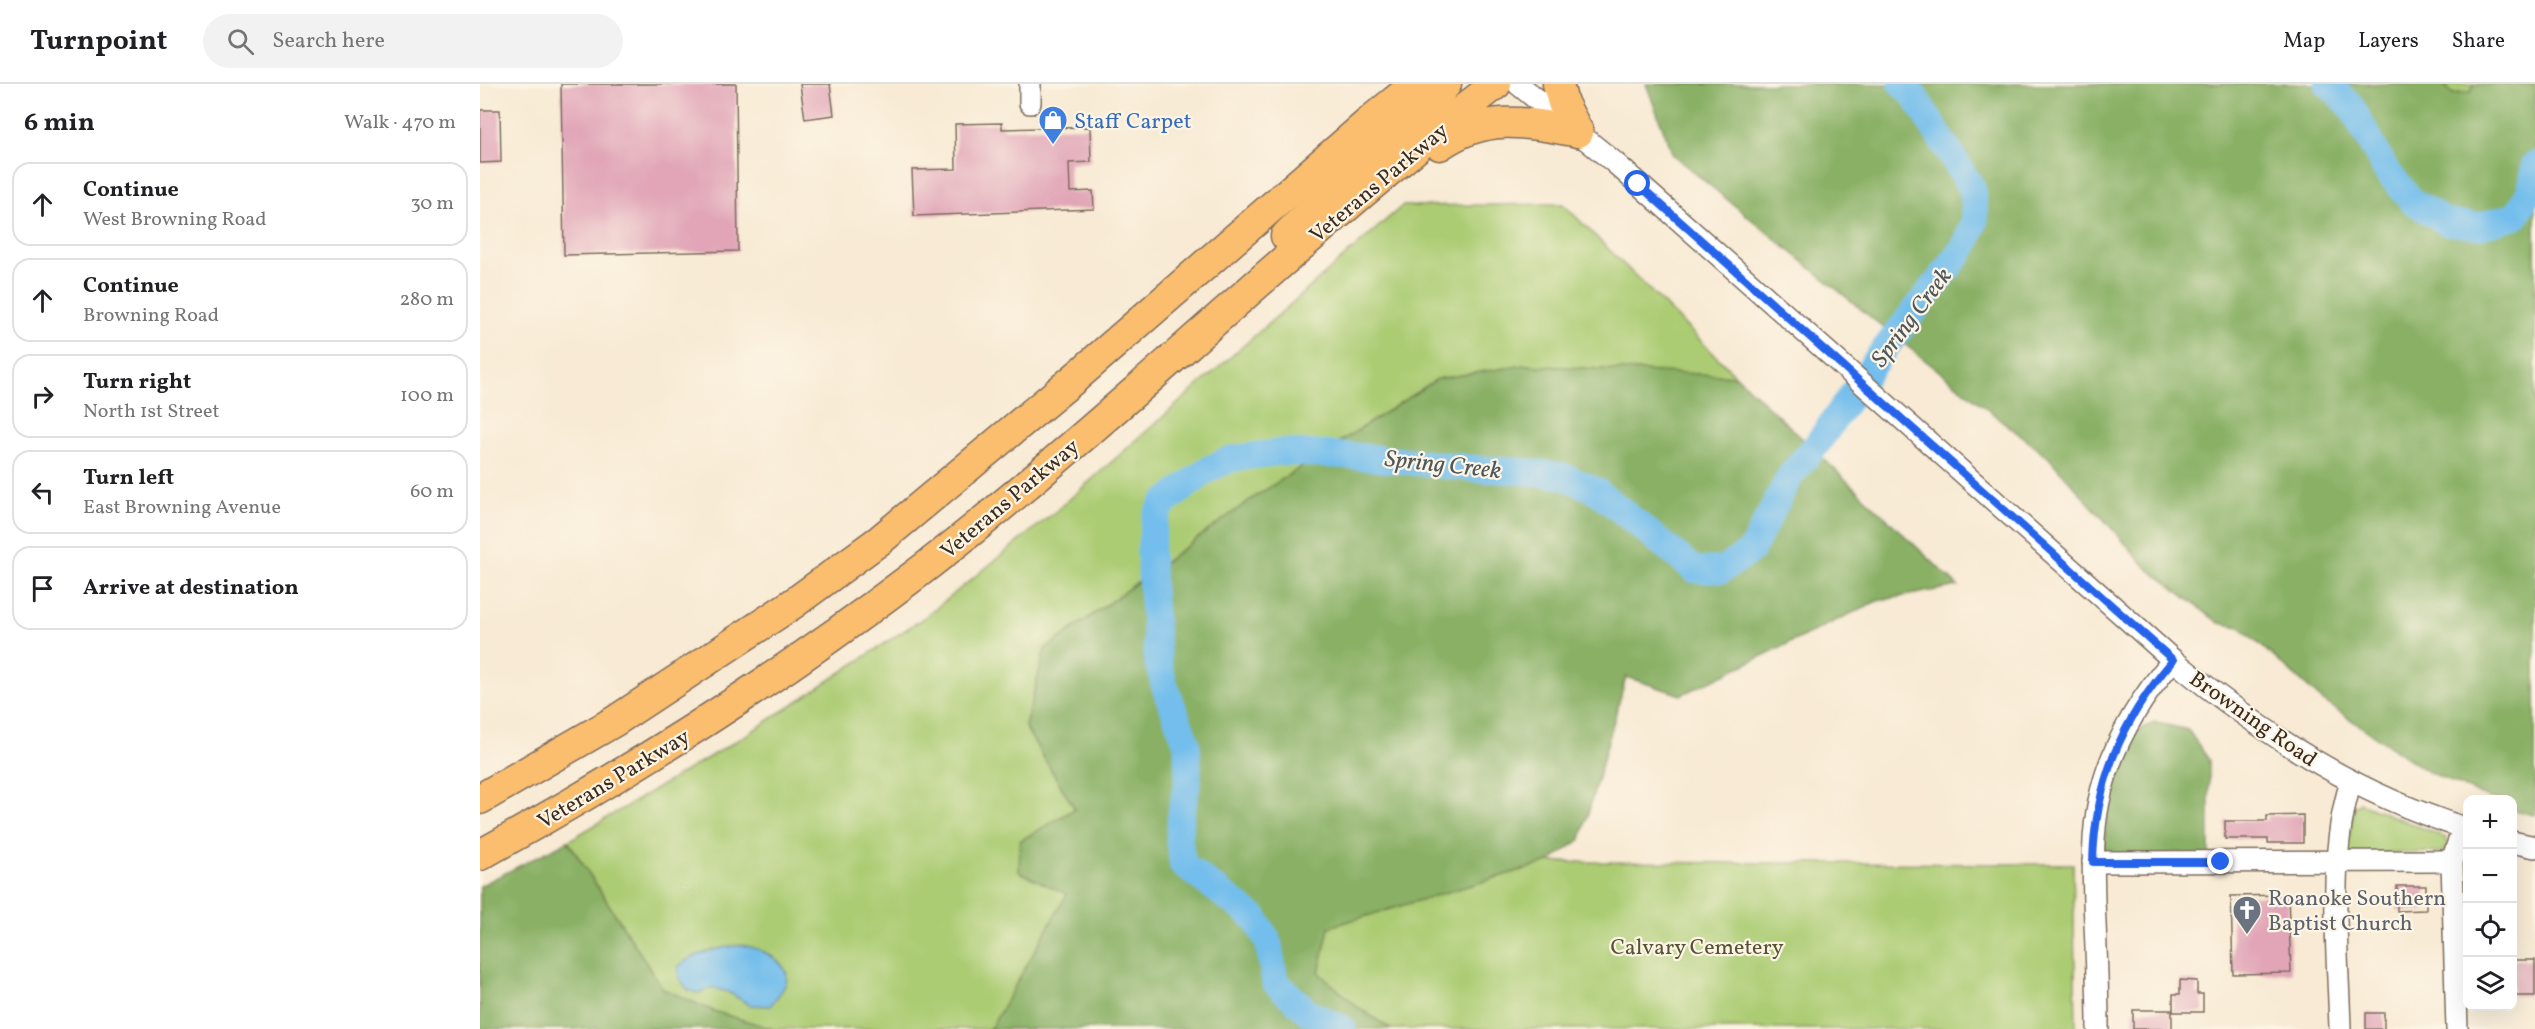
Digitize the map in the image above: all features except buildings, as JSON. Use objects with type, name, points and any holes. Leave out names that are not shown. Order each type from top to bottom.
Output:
[{"type":"highway","points":[[1375,117],[1394,84]]},
{"type":"highway","points":[[480,798],[615,721],[795,603],[880,540],[1075,378],[1416,84]]},
{"type":"highway","points":[[1206,329],[1268,254],[1340,182],[1437,96],[1446,84]]},
{"type":"highway","name":"Veterans Parkway","points":[[480,855],[634,767],[731,706],[819,646],[909,580],[1043,472],[1322,228],[1496,84]]},
{"type":"highway","points":[[1558,84],[1563,103],[1578,132]]},
{"type":"highway","points":[[1322,228],[1350,220],[1442,144],[1463,130],[1481,125],[1515,122],[1578,132]]},
{"type":"street","name":"Browning Road","points":[[1518,84],[1578,132],[2173,660],[2257,726],[2314,762],[2351,782],[2424,814],[2463,827]]},
{"type":"street","points":[[2098,1029],[2093,862],[2094,832],[2099,800],[2107,771],[2133,712],[2173,660]]},
{"type":"street","points":[[2340,1029],[2336,862],[2343,806],[2351,782]]},
{"type":"street","points":[[2457,1029],[2452,861],[2463,833]]},
{"type":"street","points":[[2517,843],[2535,847]]},
{"type":"street","points":[[2093,862],[2452,861]]},
{"type":"green space","points":[[1646,84],[2443,84],[2453,94],[2471,92],[2474,84],[2535,84],[2535,815],[2517,811],[2517,795],[2481,795],[2425,770],[2322,700],[2240,627],[2219,623],[2147,568],[2048,457],[1874,320],[1673,155]]},
{"type":"green space","points":[[2443,84],[2474,84],[2471,92],[2453,94]]},
{"type":"green space","points":[[1563,204],[1736,376],[1524,365],[1437,379],[1250,500],[1045,649],[1025,727],[1075,809],[1020,841],[1068,893],[992,1026],[988,1029],[773,1029],[716,1012],[663,989],[568,841],[751,732],[925,617],[1056,511],[1402,206]]},
{"type":"green space","points":[[1524,365],[1736,376],[1958,586],[1877,601],[1681,695],[1626,677],[1581,839],[1549,862],[1329,927],[1319,973],[1360,1009],[1391,1029],[988,1029],[992,1026],[1067,894],[1019,872],[1020,841],[1075,809],[1025,727],[1045,650],[1250,500],[1437,379]]},
{"type":"green space","points":[[2154,722],[2188,730],[2209,760],[2209,856],[2103,855],[2110,792],[2119,761],[2134,734]]},
{"type":"green space","points":[[2360,803],[2442,836],[2447,839],[2448,847],[2443,852],[2346,854],[2354,808]]},
{"type":"green space","points":[[568,841],[663,989],[716,1012],[773,1029],[480,1029],[480,886]]},
{"type":"green space","name":"Calvary Cemetery","points":[[1549,862],[2073,864],[2076,1029],[1391,1029],[1360,1009],[1319,973],[1329,927]]},
{"type":"water","points":[[741,945],[772,956],[784,968],[786,983],[770,1006],[750,1005],[728,992],[712,988],[698,993],[688,990],[679,978],[678,967],[690,958],[716,949]]},
{"type":"waterway","name":"Spring Creek","points":[[1343,1029],[1309,1013],[1275,982],[1268,941],[1255,918],[1183,865],[1179,841],[1181,813],[1188,780],[1187,744],[1158,663],[1152,588],[1150,550],[1155,518],[1163,504],[1207,470],[1230,459],[1281,452],[1356,456],[1478,469],[1521,471],[1563,476],[1597,491],[1695,570],[1722,570],[1751,551],[1790,476],[1817,444],[1882,352],[1966,244],[1975,220],[1973,190],[1915,97],[1902,84]]},
{"type":"waterway","name":"Spring Creek","points":[[2328,84],[2351,106],[2386,170],[2412,201],[2446,222],[2479,226],[2517,215],[2532,186],[2535,164]]},
{"type":"place","name":"Staff Carpet","points":[[1053,146]]},
{"type":"place","name":"Roanoke Southern Baptist Church","points":[[2247,936]]},
{"type":"route","points":[[1638,184],[2173,660],[2133,712],[2107,771],[2094,832],[2093,862],[2221,862]]}]
